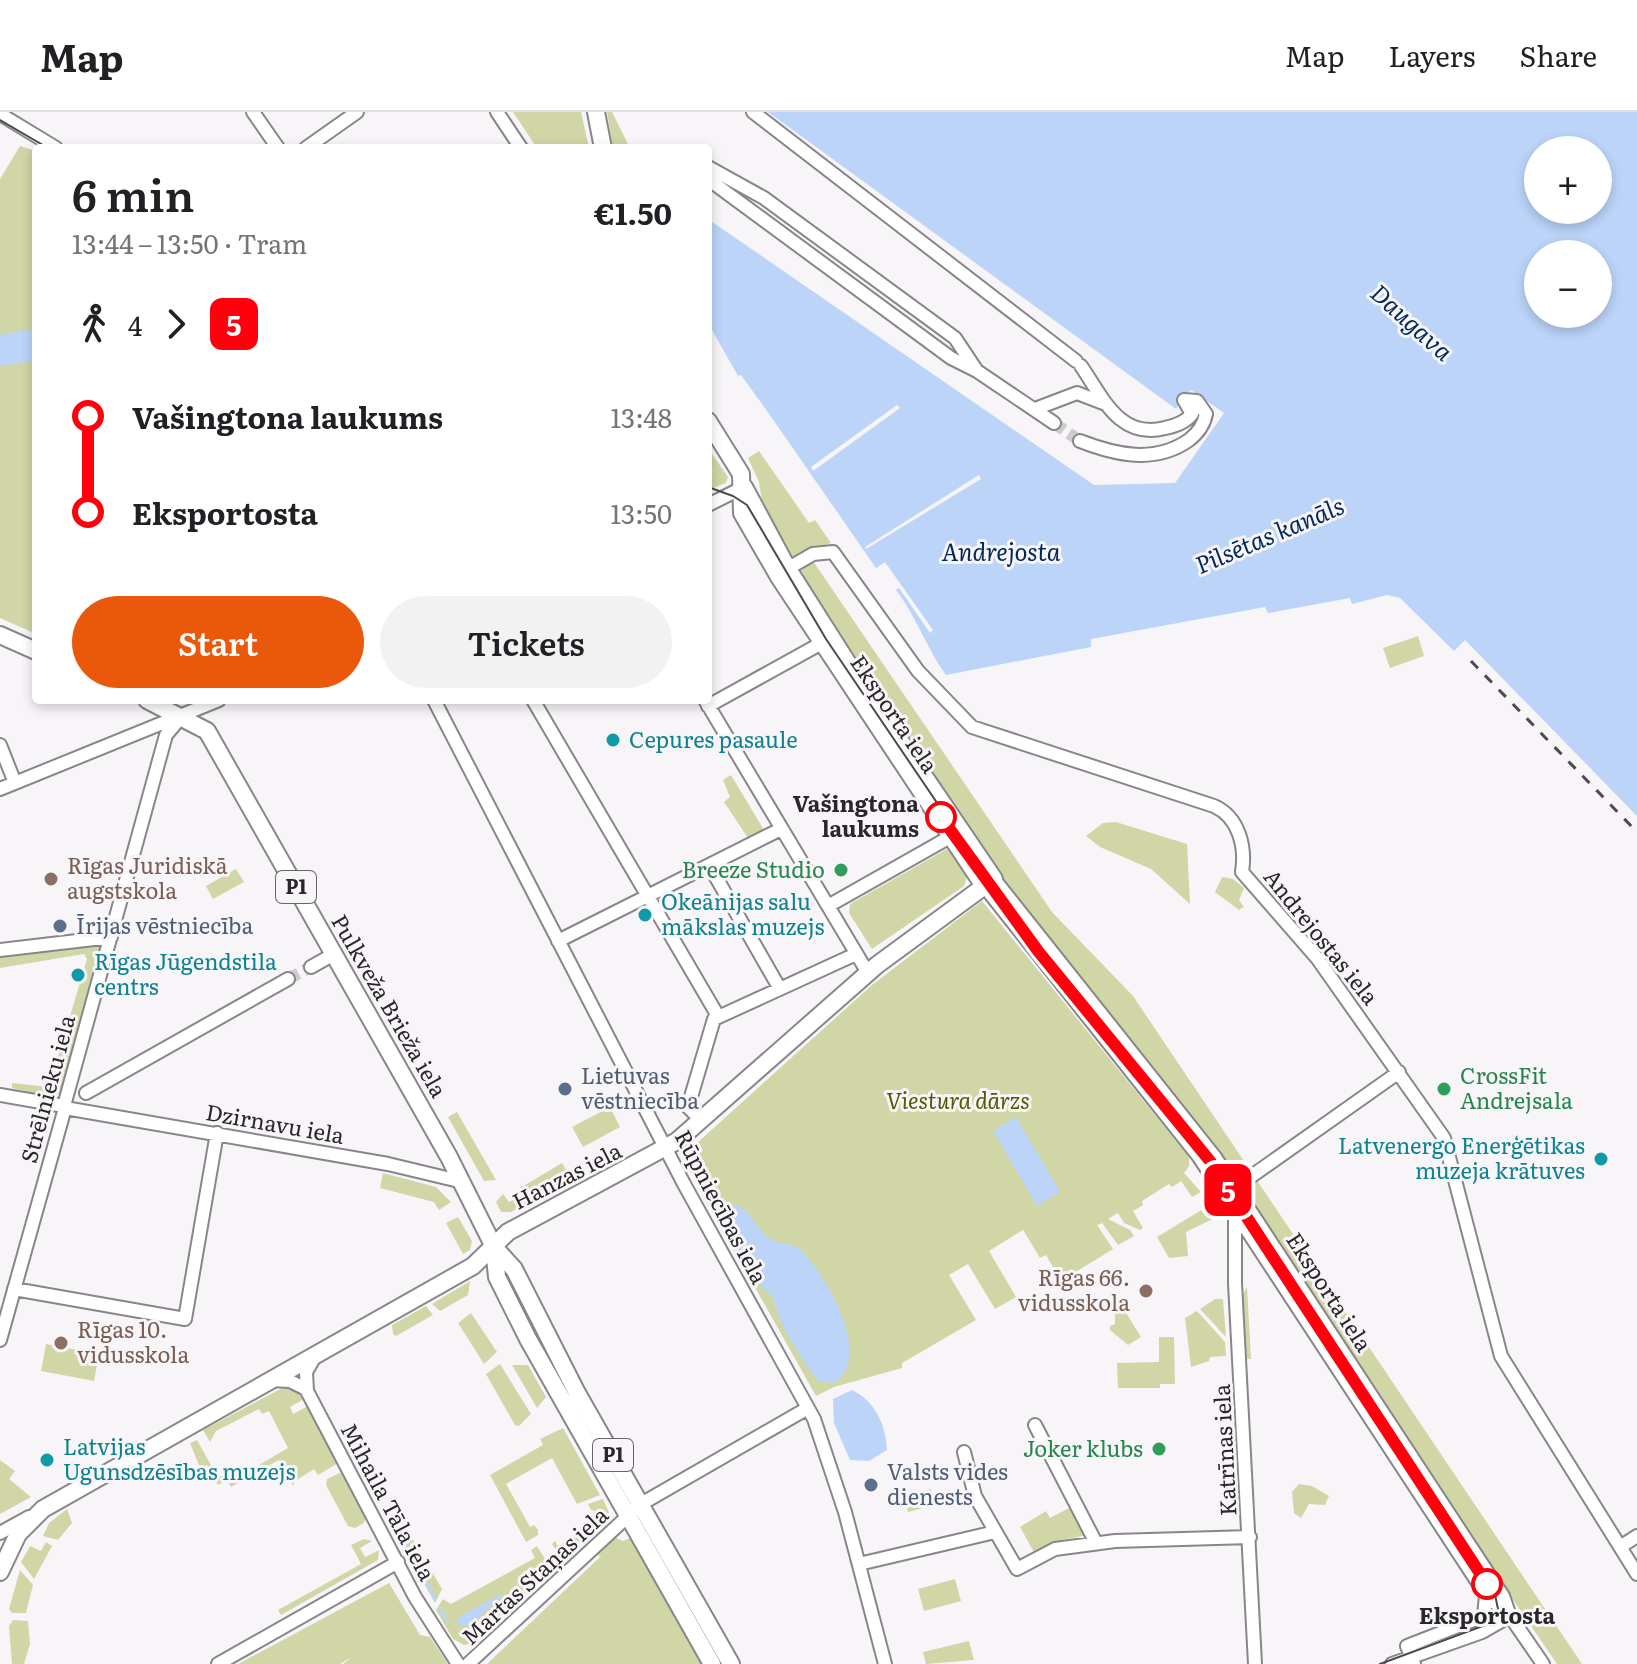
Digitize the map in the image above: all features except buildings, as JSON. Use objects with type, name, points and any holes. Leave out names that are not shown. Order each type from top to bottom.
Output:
[{"type":"main road","points":[[596,112],[602,144]]},
{"type":"main road","name":"Eksporta iela","points":[[712,427],[736,465],[783,572]]},
{"type":"main road","name":"Eksporta iela","points":[[744,487],[742,513],[989,882]]},
{"type":"main road","points":[[0,635],[32,649]]},
{"type":"main road","name":"P1","points":[[156,704],[182,716]]},
{"type":"main road","name":"Pulkveža Brieža iela","points":[[182,716],[207,731],[449,1157],[494,1247],[496,1270],[505,1295],[731,1664]]},
{"type":"main road","name":"Hanzas iela","points":[[39,1511],[473,1266],[508,1232],[666,1148],[702,1121],[868,973],[989,882]]},
{"type":"main road","name":"Pulkveža Brieža iela","points":[[634,1510],[712,1664]]},
{"type":"main road","points":[[0,1572],[18,1534],[39,1511]]},
{"type":"street","points":[[253,112],[275,144]]},
{"type":"street","points":[[312,144],[357,112]]},
{"type":"street","points":[[497,112],[518,144]]},
{"type":"street","points":[[753,112],[1079,363],[1105,405]]},
{"type":"street","points":[[0,114],[17,118],[51,144]]},
{"type":"street","points":[[712,169],[764,198],[955,338],[977,371]]},
{"type":"street","points":[[712,182],[951,358],[977,371],[1054,423]]},
{"type":"street","points":[[1035,409],[1077,393],[1087,394],[1132,428],[1144,431],[1167,428],[1191,417],[1184,400],[1197,401],[1206,414],[1205,421],[1181,445],[1152,455],[1104,450],[1080,441]]},
{"type":"street","points":[[714,502],[744,487]]},
{"type":"street","points":[[714,502],[742,513]]},
{"type":"street","name":"Andrejostas iela","points":[[783,572],[819,552],[833,552],[918,671],[972,727],[1222,809],[1242,843],[1242,872],[1307,945],[1444,1138],[1501,1356],[1637,1574]]},
{"type":"street","points":[[712,700],[826,641]]},
{"type":"street","points":[[0,789],[210,704]]},
{"type":"street","name":"Rūpniecības iela","points":[[436,704],[666,1148],[808,1408],[830,1462],[885,1664]]},
{"type":"street","points":[[535,704],[718,1016]]},
{"type":"street","points":[[708,704],[868,973]]},
{"type":"street","name":"Strēlnieku iela","points":[[0,1340],[166,735],[182,716]]},
{"type":"street","points":[[0,745],[15,783]]},
{"type":"street","points":[[558,941],[781,829]]},
{"type":"street","points":[[828,906],[956,834]]},
{"type":"street","points":[[709,865],[780,989]]},
{"type":"street","name":"Eksporta iela","points":[[989,882],[1241,1192],[1246,1227],[1486,1595],[1510,1616],[1543,1664]]},
{"type":"street","name":"Eksporta iela","points":[[989,882],[1199,1157],[1235,1210]]},
{"type":"street","points":[[0,950],[111,937]]},
{"type":"street","points":[[311,967],[334,954]]},
{"type":"street","points":[[702,1121],[688,1107],[711,1025],[718,1016],[856,954]]},
{"type":"street","points":[[71,1088],[86,1093],[288,979]]},
{"type":"street","points":[[1235,1210],[1241,1192],[1399,1072]]},
{"type":"street","points":[[83,1108],[86,1093]]},
{"type":"street","name":"Dzirnavu iela","points":[[0,1095],[388,1164],[459,1181]]},
{"type":"street","points":[[14,1289],[185,1319],[217,1133]]},
{"type":"street","name":"Katrīnas iela","points":[[1235,1210],[1246,1227],[1255,1664]]},
{"type":"street","name":"Eksporta iela","points":[[1246,1227],[1503,1596],[1510,1616]]},
{"type":"street","points":[[270,1380],[284,1380],[306,1389],[306,1372],[317,1354]]},
{"type":"street","name":"Mihaila Tāla iela","points":[[306,1389],[415,1597],[458,1664]]},
{"type":"street","name":"Martas Staņas iela","points":[[468,1664],[634,1510],[808,1408]]},
{"type":"street","points":[[1035,1425],[1096,1543]]},
{"type":"street","points":[[964,1452],[975,1496],[1017,1569],[1055,1549],[1096,1543],[1250,1537]]},
{"type":"street","name":"Hanzas iela","points":[[0,1533],[39,1511]]},
{"type":"street","points":[[859,1564],[995,1532]]},
{"type":"street","points":[[1620,1547],[1637,1536]]},
{"type":"street","points":[[218,1664],[398,1562]]},
{"type":"street","points":[[1412,1661],[1407,1646],[1484,1616],[1486,1595]]},
{"type":"street","points":[[1392,1664],[1412,1661],[1482,1632],[1510,1616]]},
{"type":"green space","points":[[513,112],[581,112],[588,144],[534,144]]},
{"type":"green space","points":[[607,112],[612,112],[628,144],[612,144]]},
{"type":"green space","points":[[20,146],[32,150],[32,632],[0,618],[0,179]]},
{"type":"green space","points":[[759,451],[809,523],[815,520],[831,543],[790,557],[763,507],[759,482],[748,458]]},
{"type":"green space","points":[[712,454],[728,477],[726,483],[712,488]]},
{"type":"green space","points":[[813,561],[1052,912],[1133,996],[1582,1664],[1557,1664],[1468,1534],[1207,1134],[1047,943],[861,677],[799,572]]},
{"type":"green space","points":[[1418,636],[1424,656],[1390,668],[1383,648]]},
{"type":"green space","points":[[731,775],[764,830],[748,838],[724,802],[730,797],[723,780]]},
{"type":"green space","points":[[1116,822],[1187,844],[1190,904],[1151,869],[1100,847],[1086,836],[1103,823]]},
{"type":"green space","name":"Vašingtona laukums","points":[[947,849],[954,852],[968,873],[964,886],[872,949],[849,913],[850,904]]},
{"type":"green space","points":[[236,869],[244,882],[213,899],[206,886]]},
{"type":"green space","points":[[1222,877],[1233,879],[1244,888],[1239,900],[1244,907],[1239,910],[1215,892]]},
{"type":"green space","name":"Viestura dārzs","points":[[982,901],[1189,1157],[1189,1166],[1184,1173],[1201,1192],[1192,1197],[1181,1181],[1172,1187],[1169,1184],[1142,1201],[1143,1205],[1133,1211],[1143,1228],[1140,1230],[1124,1223],[1118,1213],[1108,1219],[1130,1230],[1134,1236],[1118,1245],[1102,1223],[1097,1225],[1113,1249],[1061,1281],[1046,1255],[1040,1258],[1023,1230],[989,1251],[1016,1297],[995,1309],[968,1264],[949,1275],[976,1320],[902,1363],[902,1368],[834,1387],[816,1396],[684,1161],[686,1153],[872,985]]},
{"type":"green space","points":[[97,945],[101,947],[60,1093],[51,1098],[12,1088],[12,1083],[49,1087],[87,959],[84,954],[0,968],[0,958]]},
{"type":"green space","points":[[610,1107],[620,1127],[583,1147],[572,1127]]},
{"type":"green space","points":[[457,1112],[496,1180],[484,1181],[448,1117]]},
{"type":"green space","points":[[562,1163],[570,1176],[568,1181],[511,1212],[501,1212],[496,1202],[503,1194],[509,1202],[523,1195],[520,1188]]},
{"type":"green space","points":[[383,1173],[436,1187],[451,1202],[439,1210],[434,1202],[380,1188]]},
{"type":"green space","points":[[1218,1200],[1224,1204],[1225,1213],[1186,1232],[1188,1256],[1169,1258],[1157,1237]]},
{"type":"green space","points":[[458,1217],[472,1241],[470,1250],[463,1254],[446,1223]]},
{"type":"green space","points":[[470,1281],[468,1295],[440,1311],[432,1304]]},
{"type":"green space","points":[[1247,1287],[1251,1359],[1245,1359],[1242,1296]]},
{"type":"green space","points":[[1215,1299],[1223,1299],[1226,1337],[1200,1309]]},
{"type":"green space","points":[[1120,1303],[1141,1337],[1128,1345],[1110,1330],[1110,1326],[1115,1324],[1115,1304]]},
{"type":"green space","points":[[426,1306],[433,1315],[396,1336],[393,1334],[392,1325]]},
{"type":"green space","points":[[1197,1311],[1225,1342],[1226,1356],[1210,1357],[1209,1361],[1191,1367],[1185,1318]]},
{"type":"green space","points":[[471,1313],[497,1352],[484,1364],[458,1323]]},
{"type":"green space","points":[[1159,1337],[1174,1337],[1175,1384],[1160,1384],[1160,1388],[1118,1388],[1117,1363],[1159,1362]]},
{"type":"green space","points":[[46,1344],[99,1354],[94,1381],[41,1371]]},
{"type":"green space","points":[[500,1364],[531,1414],[519,1426],[515,1425],[486,1374]]},
{"type":"green space","points":[[512,1365],[528,1365],[546,1397],[537,1408]]},
{"type":"green space","points":[[288,1385],[306,1398],[290,1407],[293,1414],[310,1405],[338,1463],[318,1475],[314,1469],[295,1481],[293,1486],[279,1460],[231,1487],[227,1480],[218,1485],[207,1465],[200,1468],[190,1443],[197,1440],[216,1474],[232,1481],[288,1448],[269,1411],[262,1414],[259,1409],[216,1431],[210,1442],[203,1430]]},
{"type":"green space","points":[[563,1428],[600,1495],[577,1504],[552,1458],[506,1484],[530,1527],[534,1525],[538,1530],[538,1535],[526,1542],[490,1475],[543,1445],[540,1439]]},
{"type":"green space","points":[[0,1460],[15,1471],[9,1479],[31,1497],[0,1514]]},
{"type":"green space","points":[[347,1473],[367,1515],[364,1523],[355,1528],[348,1526],[326,1485],[327,1479]]},
{"type":"green space","points":[[1299,1484],[1312,1486],[1329,1496],[1325,1505],[1309,1504],[1301,1518],[1294,1513],[1292,1492]]},
{"type":"green space","points":[[931,1489],[935,1505],[908,1512],[904,1496]]},
{"type":"green space","points":[[603,1499],[610,1515],[562,1560],[552,1544],[555,1541],[558,1546],[589,1529],[584,1519],[598,1512],[591,1510],[588,1504]]},
{"type":"green space","points":[[1071,1507],[1087,1535],[1062,1540],[1035,1554],[1020,1527],[1046,1511],[1050,1518]]},
{"type":"green space","points":[[67,1509],[72,1523],[58,1540],[43,1536],[49,1523]]},
{"type":"green space","points":[[399,1516],[442,1589],[435,1603],[389,1522]]},
{"type":"green space","points":[[614,1537],[623,1541],[633,1537],[706,1664],[487,1664],[600,1557],[597,1553]]},
{"type":"green space","points":[[364,1539],[372,1541],[360,1548],[365,1557],[379,1550],[378,1560],[281,1615],[278,1610],[361,1564],[351,1545]]},
{"type":"green space","points":[[46,1542],[52,1546],[34,1579],[21,1562],[30,1546],[41,1551]]},
{"type":"green space","points":[[537,1546],[552,1570],[474,1643],[464,1645],[453,1639],[436,1610],[443,1599],[451,1604],[535,1558],[531,1550]]},
{"type":"green space","points":[[20,1570],[33,1585],[26,1613],[12,1613],[9,1609]]},
{"type":"green space","points":[[955,1579],[961,1601],[924,1611],[918,1589]]},
{"type":"green space","points":[[389,1583],[420,1635],[430,1637],[448,1664],[343,1664],[352,1657],[340,1664],[238,1664]]},
{"type":"green space","points":[[13,1620],[28,1621],[30,1644],[24,1664],[12,1664],[9,1626]]},
{"type":"green space","points":[[969,1641],[974,1660],[926,1664],[923,1652]]},
{"type":"water","points":[[768,112],[1637,112],[1637,816],[1465,640],[1454,651],[1400,598],[1387,595],[1352,604],[1350,598],[1268,613],[1265,607],[1091,639],[1091,647],[946,675],[905,603],[873,568],[732,367],[712,330],[712,222],[1094,485],[1175,483],[1224,413],[1191,390],[1176,409]]},
{"type":"water","points":[[32,331],[32,361],[0,366],[0,335]]},
{"type":"water","points":[[1016,1117],[1060,1192],[1037,1206],[993,1131]]},
{"type":"water","points":[[737,1205],[770,1239],[801,1250],[833,1296],[848,1336],[850,1355],[845,1371],[834,1383],[818,1381],[785,1330],[773,1297],[761,1287],[717,1220],[728,1207]]},
{"type":"water","points":[[852,1390],[873,1407],[884,1432],[887,1450],[869,1461],[850,1460],[834,1423],[833,1399]]},
{"type":"water","points":[[502,1596],[469,1626],[459,1625],[457,1621],[461,1616]]},
{"type":"pier","points":[[712,330],[738,376],[741,375],[765,408],[876,568],[885,562],[933,630],[930,633],[899,588],[891,593],[883,580],[871,572],[728,366],[712,338]]},
{"type":"pier","points":[[897,405],[900,408],[813,471],[811,467]]},
{"type":"pier","points":[[979,475],[981,479],[866,549],[865,547]]},
{"type":"waterway","points":[[396,1525],[435,1599]]},
{"type":"waterway","points":[[440,1608],[447,1621]]},
{"type":"tunnel","points":[[1054,423],[1080,441]]},
{"type":"tunnel","points":[[288,979],[311,967]]},
{"type":"tram line","points":[[0,120],[41,144]]},
{"type":"tram line","points":[[712,488],[747,505],[826,639],[990,881],[1041,949],[1215,1161],[1493,1585],[1498,1609],[1488,1624],[1380,1664]]},
{"type":"tram line","name":"5","points":[[941,817],[1038,951],[1210,1161],[1487,1584]]},
{"type":"railway","points":[[1471,661],[1637,832]]},
{"type":"place","name":"Cepures pasaule","points":[[613,740]]},
{"type":"place","name":"Vašingtona laukums","points":[[941,817]]},
{"type":"place","name":"Breeze Studio","points":[[841,870]]},
{"type":"place","name":"Rīgas Juridiskā augstskola","points":[[51,879]]},
{"type":"place","name":"Okeānijas salu mākslas muzejs","points":[[645,915]]},
{"type":"place","name":"Īrijas vēstniecība","points":[[60,926]]},
{"type":"place","name":"Rīgas Jūgendstila centrs","points":[[78,975]]},
{"type":"place","name":"Lietuvas vēstniecība","points":[[565,1089]]},
{"type":"place","name":"CrossFit Andrejsala","points":[[1444,1089]]},
{"type":"place","name":"Latvenergo Enerģētikas muzeja krātuves","points":[[1601,1159]]},
{"type":"place","name":"Rīgas 66. vidusskola","points":[[1146,1291]]},
{"type":"place","name":"Rīgas 10. vidusskola","points":[[61,1343]]},
{"type":"place","name":"Joker klubs","points":[[1159,1449]]},
{"type":"place","name":"Latvijas Ugunsdzēsības muzejs","points":[[47,1460]]},
{"type":"place","name":"Valsts vides dienests","points":[[871,1485]]},
{"type":"place","name":"Eksportosta","points":[[1487,1584]]},
{"type":"water label","name":"Daugava","points":[[1411,323]]},
{"type":"water label","name":"Pilsētas kanāls","points":[[1270,536]]},
{"type":"water label","name":"Andrejosta","points":[[1001,553]]}]
